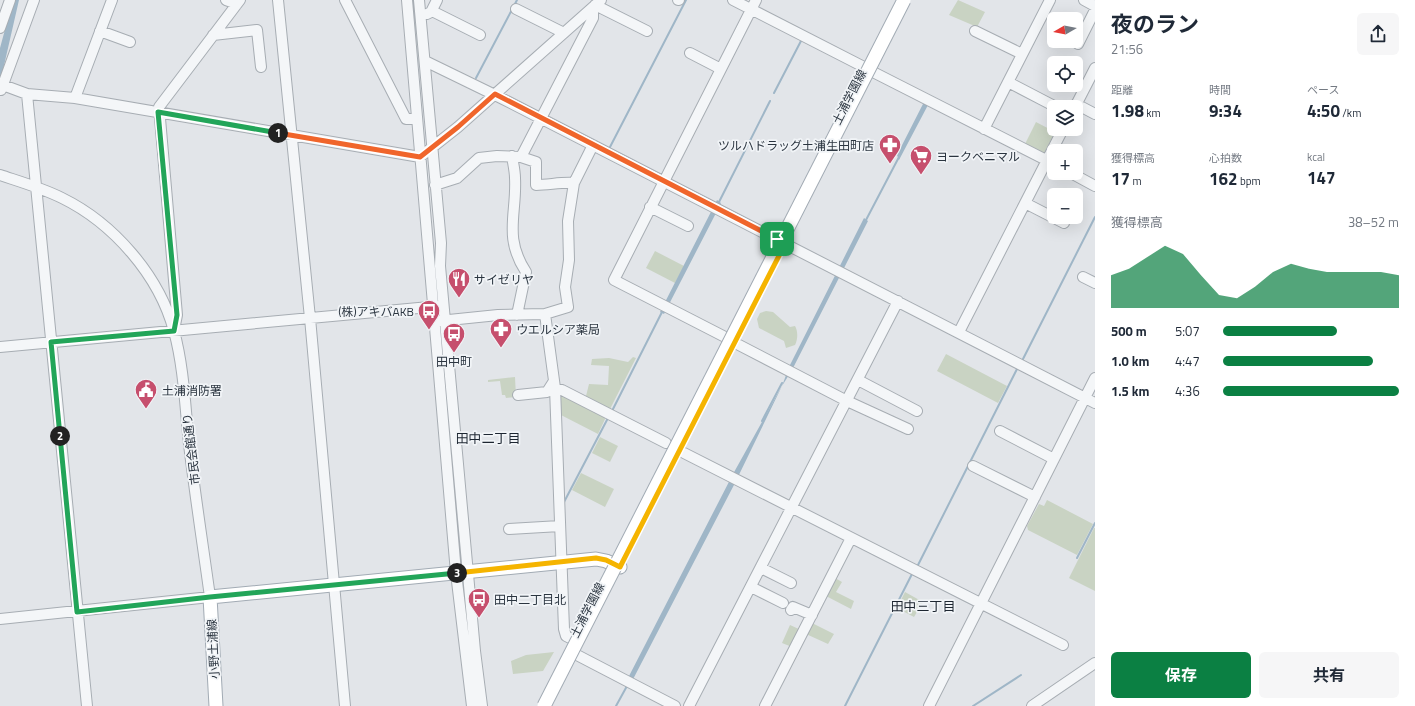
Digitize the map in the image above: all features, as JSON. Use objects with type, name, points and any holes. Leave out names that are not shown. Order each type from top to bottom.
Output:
[{"type":"main road","name":"土浦学園線","points":[[869,70],[899,0]]},
{"type":"main road","points":[[544,706],[904,0]]},
{"type":"main road","name":"土浦学園線","points":[[537,706],[572,639],[616,565],[869,70],[910,0]]},
{"type":"main road","name":"土浦学園線","points":[[549,706],[726,338],[781,241]]},
{"type":"main road","points":[[210,597],[462,573],[596,558],[616,565]]},
{"type":"main road","name":"小野土浦線","points":[[210,597],[216,706]]},
{"type":"street","points":[[0,28],[10,0]]},
{"type":"street","points":[[34,0],[1,87],[27,94],[75,98],[420,157],[432,149],[596,4]]},
{"type":"street","points":[[75,98],[112,0]]},
{"type":"street","points":[[174,331],[177,315],[158,112],[159,107],[238,2],[226,0]]},
{"type":"street","points":[[278,0],[310,318],[345,706]]},
{"type":"street","points":[[345,0],[406,119],[417,119]]},
{"type":"street","points":[[407,0],[420,157],[439,306]]},
{"type":"street","points":[[419,0],[435,185],[440,321],[472,706]]},
{"type":"street","points":[[432,11],[437,0]]},
{"type":"street","points":[[733,0],[1047,161]]},
{"type":"street","points":[[726,338],[614,280],[756,0]]},
{"type":"street","points":[[984,129],[1050,0]]},
{"type":"street","points":[[1084,0],[1095,6]]},
{"type":"street","points":[[596,4],[647,31]]},
{"type":"street","points":[[517,315],[526,272],[517,259],[511,224],[516,157],[540,118],[593,18],[596,4]]},
{"type":"street","points":[[516,9],[564,33]]},
{"type":"street","points":[[1083,34],[1095,10]]},
{"type":"street","points":[[421,14],[432,11],[480,35]]},
{"type":"street","points":[[213,35],[257,30],[261,67]]},
{"type":"street","points":[[100,31],[130,42]]},
{"type":"street","points":[[975,31],[1022,54]]},
{"type":"street","points":[[690,53],[721,69]]},
{"type":"street","points":[[425,61],[495,94],[1095,403]]},
{"type":"street","points":[[1078,100],[1094,70]]},
{"type":"street","points":[[1008,82],[1047,102]]},
{"type":"street","points":[[27,94],[87,706]]},
{"type":"street","points":[[1083,109],[1095,114]]},
{"type":"street","points":[[440,321],[545,314],[568,307],[565,287],[569,260],[568,221],[574,183],[593,145]]},
{"type":"street","points":[[435,185],[457,178],[479,158],[516,157],[536,162],[536,185],[549,185],[563,182],[574,183]]},
{"type":"street","points":[[959,332],[1026,203],[1047,169]]},
{"type":"street","name":"市民会館通り","points":[[0,175],[37,187],[63,198],[88,214],[128,249],[156,287],[169,313],[181,360],[189,444],[210,597]]},
{"type":"street","points":[[1083,180],[1095,186]]},
{"type":"street","points":[[1026,203],[1047,214]]},
{"type":"street","points":[[650,207],[688,226]]},
{"type":"street","points":[[1083,277],[1095,283]]},
{"type":"street","points":[[689,706],[848,401],[898,301]]},
{"type":"street","points":[[0,347],[439,306]]},
{"type":"street","points":[[545,314],[555,385],[564,630],[566,636],[572,639]]},
{"type":"street","points":[[739,345],[848,401],[908,429]]},
{"type":"street","points":[[929,706],[1095,378]]},
{"type":"street","points":[[858,380],[917,411]]},
{"type":"street","points":[[518,395],[547,392],[555,385]]},
{"type":"street","points":[[555,385],[666,444]]},
{"type":"street","points":[[1000,431],[1054,458]]},
{"type":"street","points":[[684,453],[1063,645]]},
{"type":"street","points":[[974,466],[1034,497]]},
{"type":"street","points":[[509,530],[560,526]]},
{"type":"street","points":[[765,706],[851,538]]},
{"type":"street","points":[[760,568],[791,583]]},
{"type":"street","points":[[462,573],[482,706]]},
{"type":"street","points":[[751,586],[783,603]]},
{"type":"street","points":[[0,619],[210,597]]},
{"type":"street","points":[[792,610],[793,607],[812,615]]},
{"type":"street","points":[[575,654],[675,706]]},
{"type":"street","points":[[1032,706],[1095,663]]},
{"type":"green space","points":[[958,0],[985,12],[977,27],[949,15]]},
{"type":"green space","points":[[1036,122],[1047,128],[1047,136],[1053,136],[1049,144],[1047,144],[1043,155],[1024,146]]},
{"type":"green space","points":[[655,251],[684,266],[675,283],[646,268]]},
{"type":"green space","points":[[766,311],[773,312],[790,327],[795,326],[797,330],[797,340],[795,345],[786,348],[784,341],[759,328],[757,319],[760,313]]},
{"type":"green space","points":[[946,354],[1007,386],[998,403],[937,371]]},
{"type":"green space","points":[[633,357],[636,358],[610,409],[586,396],[589,384],[608,385],[609,366],[591,365],[592,359],[609,358],[628,362]]},
{"type":"green space","points":[[515,377],[516,397],[506,398],[505,395],[502,395],[500,381],[488,382],[488,380]]},
{"type":"green space","points":[[560,393],[606,417],[598,434],[559,414]]},
{"type":"green space","points":[[600,437],[618,446],[610,462],[592,453]]},
{"type":"green space","points":[[581,473],[614,489],[605,507],[572,490]]},
{"type":"green space","points":[[1047,500],[1093,524],[1077,555],[1028,530],[1027,526],[1039,504],[1044,506]]},
{"type":"green space","points":[[1095,528],[1095,591],[1069,578]]},
{"type":"green space","points":[[835,578],[842,582],[836,592],[854,601],[851,609],[826,596]]},
{"type":"green space","points":[[905,592],[923,602],[914,617],[897,608]]},
{"type":"green space","points":[[812,623],[834,634],[828,644],[806,634]]},
{"type":"green space","points":[[790,625],[801,630],[792,647],[782,643]]},
{"type":"green space","points":[[554,652],[543,671],[513,674],[511,661],[526,655]]},
{"type":"water","points":[[13,0],[19,0],[0,83],[0,48]]},
{"type":"water","points":[[924,102],[928,105],[899,160],[897,155]]},
{"type":"water","points":[[717,200],[721,203],[664,314],[660,312]]},
{"type":"water","points":[[864,218],[868,221],[792,370],[782,386],[789,367]]},
{"type":"water","points":[[782,386],[735,483],[629,687],[628,678],[733,474]]},
{"type":"waterway","points":[[476,78],[517,0]]},
{"type":"waterway","points":[[610,147],[686,0]]},
{"type":"waterway","points":[[774,93],[802,39]]},
{"type":"waterway","points":[[719,202],[770,101]]},
{"type":"waterway","points":[[866,220],[899,157]]},
{"type":"waterway","points":[[1023,359],[1095,217]]},
{"type":"waterway","points":[[612,411],[662,312]]},
{"type":"waterway","points":[[917,567],[1017,369]]},
{"type":"waterway","points":[[762,421],[782,383]]},
{"type":"waterway","points":[[563,504],[608,418]]},
{"type":"waterway","points":[[1077,558],[1095,523]]},
{"type":"waterway","points":[[845,706],[912,574]]},
{"type":"waterway","points":[[973,706],[1021,675]]},
{"type":"waterway","points":[[616,706],[627,686]]},
{"type":"place","name":"ツルハドラッグ土浦生田町店","points":[[890,164]]},
{"type":"place","name":"ヨークベニマル","points":[[921,176]]},
{"type":"place","name":"サイゼリヤ","points":[[459,298]]},
{"type":"place","name":"(株)アキバAKB","points":[[429,330]]},
{"type":"place","name":"ウエルシア薬局","points":[[501,348]]},
{"type":"place","name":"田中町","points":[[454,354]]},
{"type":"place","name":"土浦消防署","points":[[146,410]]},
{"type":"place","name":"田中二丁目北","points":[[479,618]]},
{"type":"district","name":"田中二丁目","points":[[488,438]]},
{"type":"district","name":"田中三丁目","points":[[923,606]]},
{"type":"route","points":[[495,94],[777,239],[785,244],[620,567],[606,560],[596,558],[77,612],[51,342],[174,331],[177,315],[158,112],[420,157],[432,149],[495,94]]}]
